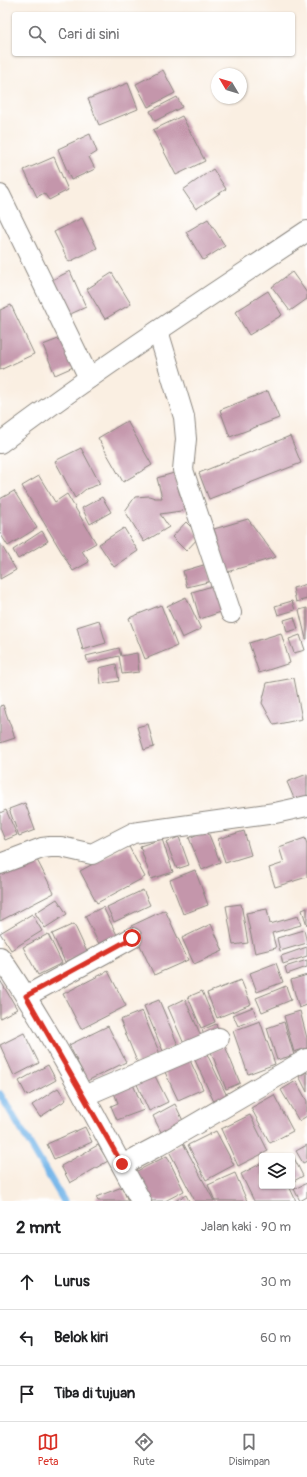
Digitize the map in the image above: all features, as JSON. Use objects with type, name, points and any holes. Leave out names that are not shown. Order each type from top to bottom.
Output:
[{"type":"street","points":[[0,195],[89,378]]},
{"type":"street","points":[[0,443],[39,413],[89,378],[307,231]]},
{"type":"street","points":[[158,331],[184,417],[186,439],[183,470],[231,613]]},
{"type":"street","points":[[0,864],[42,848],[61,848],[92,854],[134,833],[275,813],[307,806]]},
{"type":"street","points":[[26,996],[132,938]]},
{"type":"street","points":[[0,957],[26,996],[84,1096],[141,1201]]},
{"type":"street","points":[[84,1096],[219,1038]]},
{"type":"street","points":[[122,1164],[158,1146],[307,1059]]},
{"type":"building","points":[[163,70],[175,93],[148,107],[136,84]]},
{"type":"building","points":[[128,83],[138,109],[99,125],[88,99]]},
{"type":"building","points":[[177,97],[182,107],[155,121],[150,111]]},
{"type":"building","points":[[182,116],[205,161],[176,175],[153,130]]},
{"type":"building","points":[[90,134],[97,152],[89,157],[95,169],[71,180],[58,149]]},
{"type":"building","points":[[54,157],[68,190],[49,200],[44,193],[37,197],[24,170]]},
{"type":"building","points":[[213,169],[226,189],[196,209],[183,190]]},
{"type":"building","points":[[82,218],[97,248],[69,262],[54,232]]},
{"type":"building","points":[[208,219],[225,246],[203,260],[186,232]]},
{"type":"building","points":[[70,271],[86,307],[64,317],[48,282]]},
{"type":"building","points":[[292,272],[307,293],[307,299],[290,311],[272,287]]},
{"type":"building","points":[[112,273],[131,304],[105,319],[87,289]]},
{"type":"building","points":[[268,291],[282,315],[249,335],[235,312]]},
{"type":"building","points":[[11,305],[34,354],[0,370],[0,310]]},
{"type":"building","points":[[61,338],[73,367],[55,375],[43,345]]},
{"type":"building","points":[[268,391],[279,418],[230,437],[220,410]]},
{"type":"building","points":[[127,421],[152,465],[123,482],[98,438]]},
{"type":"building","points":[[290,436],[301,463],[209,499],[199,473]]},
{"type":"building","points":[[81,448],[100,484],[86,489],[75,498],[55,461]]},
{"type":"building","points":[[174,473],[180,495],[186,495],[188,510],[160,514],[169,527],[144,542],[125,511],[135,497],[149,496],[162,498],[157,478]]},
{"type":"building","points":[[39,476],[55,502],[67,494],[96,543],[82,551],[89,562],[73,571],[22,486]]},
{"type":"building","points":[[14,491],[37,528],[8,546],[0,533],[0,499]]},
{"type":"building","points":[[102,497],[111,512],[90,524],[82,508]]},
{"type":"building","points":[[248,519],[276,557],[227,572],[214,529]]},
{"type":"building","points":[[186,522],[200,536],[186,551],[172,537]]},
{"type":"building","points":[[124,528],[138,551],[114,567],[99,544]]},
{"type":"building","points":[[42,531],[48,541],[18,559],[13,550]]},
{"type":"building","points":[[0,543],[16,570],[0,579]]},
{"type":"building","points":[[207,564],[212,581],[187,587],[183,571]]},
{"type":"building","points":[[219,584],[227,610],[200,619],[192,592]]},
{"type":"building","points":[[307,584],[307,599],[296,602],[293,588]]},
{"type":"building","points":[[186,597],[201,629],[182,638],[167,606]]},
{"type":"building","points":[[292,601],[295,610],[278,615],[275,606]]},
{"type":"building","points":[[161,605],[177,646],[145,659],[129,618]]},
{"type":"building","points":[[307,608],[307,639],[306,639],[299,610]]},
{"type":"building","points":[[294,617],[298,629],[287,632],[284,620]]},
{"type":"building","points":[[99,620],[106,643],[83,650],[77,627]]},
{"type":"building","points":[[281,633],[290,663],[259,673],[249,643]]},
{"type":"building","points":[[300,635],[305,650],[294,653],[289,639]]},
{"type":"building","points":[[119,648],[121,656],[137,653],[139,672],[122,674],[119,656],[88,663],[86,656]]},
{"type":"building","points":[[116,664],[119,681],[101,684],[99,668]]},
{"type":"building","points":[[294,678],[302,719],[274,725],[262,703],[267,683]]},
{"type":"building","points":[[3,705],[15,738],[0,743],[0,706]]},
{"type":"building","points":[[148,724],[154,747],[144,750],[137,727]]},
{"type":"building","points":[[307,774],[307,799],[296,803],[287,782]]},
{"type":"building","points":[[25,803],[35,830],[19,836],[9,809]]},
{"type":"building","points":[[6,810],[17,835],[5,840],[0,828],[0,813]]},
{"type":"building","points":[[207,830],[220,862],[202,870],[189,838]]},
{"type":"building","points":[[244,831],[251,855],[225,863],[218,839]]},
{"type":"building","points":[[179,837],[189,865],[177,869],[166,842]]},
{"type":"building","points":[[305,838],[307,844],[307,877],[275,887],[269,868],[284,863],[279,847]]},
{"type":"building","points":[[162,839],[173,872],[151,879],[140,846]]},
{"type":"building","points":[[128,845],[145,877],[97,903],[80,871]]},
{"type":"building","points":[[35,856],[54,893],[0,921],[0,875]]},
{"type":"building","points":[[195,870],[208,905],[183,914],[170,880]]},
{"type":"building","points":[[143,890],[150,905],[114,922],[107,907]]},
{"type":"building","points":[[57,899],[67,914],[45,928],[35,913]]},
{"type":"building","points":[[241,904],[248,943],[233,945],[226,906]]},
{"type":"building","points":[[103,907],[117,935],[99,944],[85,916]]},
{"type":"building","points":[[307,908],[307,925],[302,910]]},
{"type":"building","points":[[267,909],[270,924],[298,916],[301,925],[272,933],[276,948],[255,953],[246,913]]},
{"type":"building","points":[[165,910],[188,960],[154,975],[131,926]]},
{"type":"building","points":[[32,914],[42,931],[11,950],[0,933]]},
{"type":"building","points":[[74,924],[87,952],[65,962],[52,934]]},
{"type":"building","points":[[211,924],[223,951],[194,964],[182,938]]},
{"type":"building","points":[[304,930],[307,943],[280,951],[277,938]]},
{"type":"building","points":[[48,934],[62,963],[38,975],[23,947]]},
{"type":"building","points":[[307,947],[307,956],[283,964],[281,956]]},
{"type":"building","points":[[307,960],[307,967],[287,974],[285,967]]},
{"type":"building","points":[[276,963],[283,982],[257,992],[250,973]]},
{"type":"building","points":[[108,971],[126,1006],[81,1029],[63,994]]},
{"type":"building","points":[[307,975],[307,1005],[299,1008],[291,980]]},
{"type":"building","points":[[0,980],[17,1009],[0,1018]]},
{"type":"building","points":[[241,980],[251,1004],[217,1018],[207,993]]},
{"type":"building","points":[[286,986],[291,1000],[262,1012],[256,998]]},
{"type":"building","points":[[202,991],[215,1022],[201,1028],[188,997]]},
{"type":"building","points":[[185,999],[201,1036],[184,1044],[168,1007]]},
{"type":"building","points":[[159,1000],[178,1045],[163,1051],[144,1006]]},
{"type":"building","points":[[253,1007],[257,1018],[238,1026],[233,1015]]},
{"type":"building","points":[[142,1011],[160,1054],[138,1064],[120,1020]]},
{"type":"building","points":[[300,1011],[307,1038],[307,1048],[294,1052],[284,1016]]},
{"type":"building","points":[[260,1021],[275,1064],[248,1074],[233,1031]]},
{"type":"building","points":[[284,1022],[294,1055],[277,1060],[267,1028]]},
{"type":"building","points":[[216,1024],[219,1032],[205,1038],[202,1030]]},
{"type":"building","points":[[108,1026],[126,1062],[87,1081],[69,1045]]},
{"type":"building","points":[[24,1033],[39,1063],[14,1076],[0,1045]]},
{"type":"building","points":[[225,1046],[240,1083],[226,1089],[211,1052]]},
{"type":"building","points":[[206,1052],[228,1098],[215,1104],[194,1058]]},
{"type":"building","points":[[189,1058],[203,1089],[178,1100],[164,1070]]},
{"type":"building","points":[[48,1065],[56,1080],[27,1096],[19,1081]]},
{"type":"building","points":[[153,1072],[168,1102],[149,1111],[135,1080]]},
{"type":"building","points":[[307,1072],[307,1092],[299,1076]]},
{"type":"building","points":[[296,1081],[307,1101],[307,1116],[299,1121],[281,1090]]},
{"type":"building","points":[[132,1082],[144,1110],[117,1120],[111,1106],[118,1103],[113,1090]]},
{"type":"building","points":[[58,1088],[66,1100],[40,1117],[32,1105]]},
{"type":"building","points":[[274,1095],[293,1131],[270,1143],[251,1108]]},
{"type":"building","points":[[175,1104],[186,1127],[164,1138],[153,1116]]},
{"type":"building","points":[[250,1115],[268,1151],[259,1153],[259,1156],[238,1166],[221,1129]]},
{"type":"building","points":[[85,1127],[92,1142],[54,1159],[47,1144]]},
{"type":"building","points":[[216,1131],[234,1165],[206,1180],[188,1145]]},
{"type":"building","points":[[183,1143],[214,1201],[195,1201],[169,1151]]},
{"type":"building","points":[[98,1145],[108,1161],[70,1183],[61,1166]]},
{"type":"building","points":[[307,1145],[307,1161],[303,1163],[296,1151]]},
{"type":"building","points":[[167,1156],[184,1191],[165,1201],[150,1201],[135,1172]]},
{"type":"building","points":[[295,1160],[303,1176],[295,1180]]},
{"type":"building","points":[[259,1165],[259,1189],[290,1189],[296,1201],[254,1201],[241,1174]]},
{"type":"building","points":[[235,1173],[247,1201],[215,1201],[208,1185]]},
{"type":"building","points":[[307,1183],[307,1197],[300,1201],[295,1189]]},
{"type":"building","points":[[122,1187],[128,1201],[98,1201],[96,1197]]},
{"type":"building","points":[[186,1195],[189,1201],[175,1201]]},
{"type":"waterway","points":[[0,1094],[64,1201]]},
{"type":"route","points":[[122,1164],[26,996],[132,938]]}]
